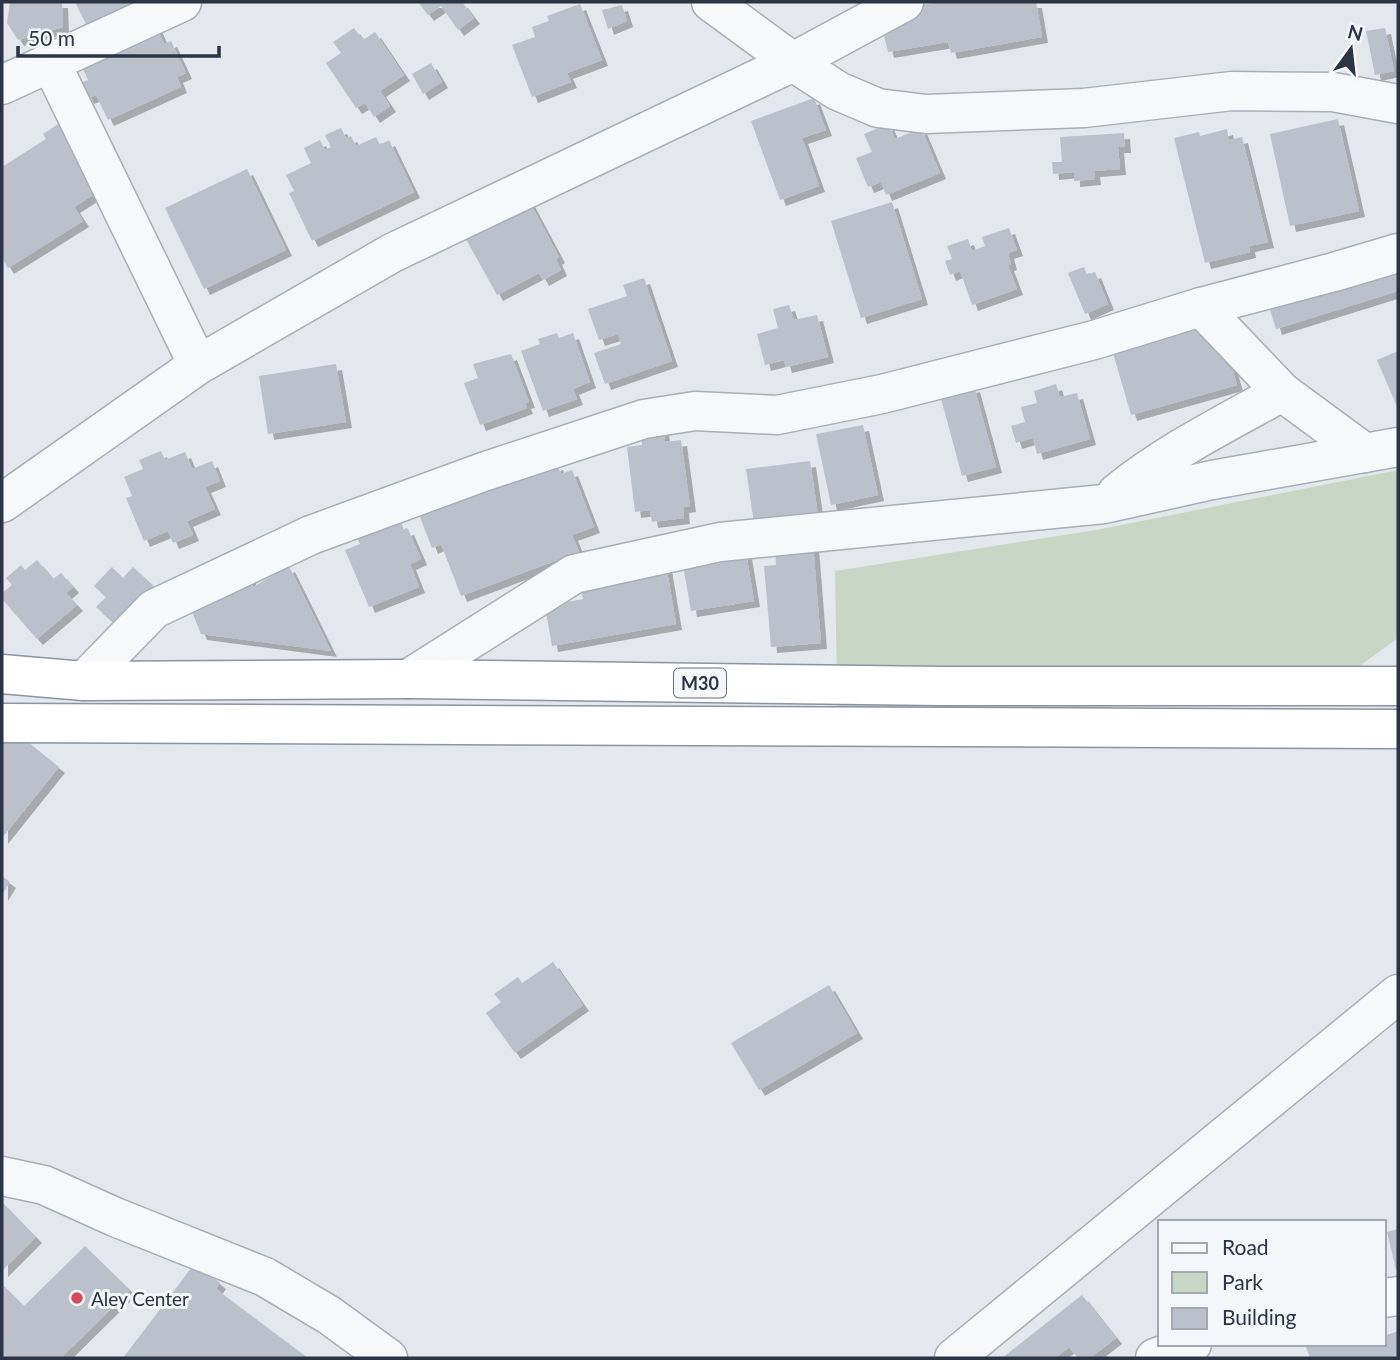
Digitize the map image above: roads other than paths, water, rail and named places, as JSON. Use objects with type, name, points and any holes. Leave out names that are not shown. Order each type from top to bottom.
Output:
[{"type":"highway","name":"M30","points":[[2,674],[84,681],[408,679],[941,686],[1398,686]]},
{"type":"highway","name":"M30","points":[[2,723],[1398,729]]},
{"type":"street","points":[[2,85],[182,2]]},
{"type":"street","points":[[711,2],[838,91],[878,108],[926,114],[1084,107],[1232,91],[1333,92],[1398,104]]},
{"type":"street","points":[[2,503],[198,365],[392,253],[793,62],[904,2]]},
{"type":"street","points":[[50,61],[198,365]]},
{"type":"street","points":[[84,681],[154,609],[311,535],[483,472],[644,419],[695,411],[777,415],[869,397],[1094,340],[1201,307],[1398,253]]},
{"type":"street","points":[[1201,307],[1282,392],[1382,450]]},
{"type":"street","points":[[1104,504],[1133,480],[1282,392]]},
{"type":"street","points":[[408,679],[574,574],[720,542],[1104,504],[1212,480],[1382,450]]},
{"type":"street","points":[[954,1358],[1398,994]]},
{"type":"street","points":[[2,1176],[44,1185],[115,1217],[264,1277],[329,1315],[388,1358]]},
{"type":"street","points":[[1154,1358],[1187,1346]]},
{"type":"place","name":"Aley Center","points":[[77,1298]]}]
